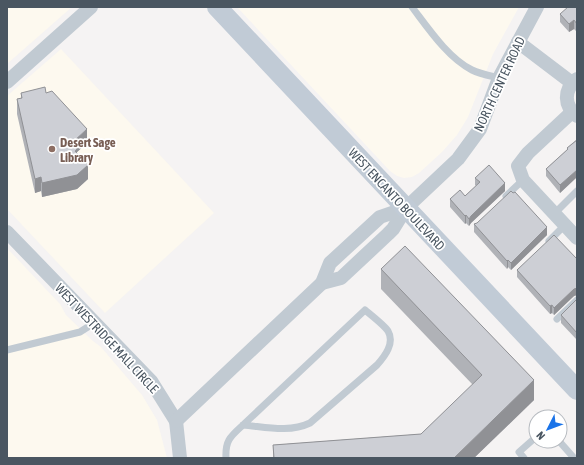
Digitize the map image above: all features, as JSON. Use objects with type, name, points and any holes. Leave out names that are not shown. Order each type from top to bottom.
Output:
[{"type":"street","points":[[7,82],[91,7]]},
{"type":"street","name":"WEST ENCANTO BOULEVARD","points":[[217,7],[577,390]]},
{"type":"street","name":"NORTH CENTER ROAD","points":[[176,421],[322,283],[342,278],[393,229],[406,208],[458,159],[480,129],[499,78],[537,7]]},
{"type":"street","points":[[518,42],[574,81],[568,88],[566,100],[574,114],[528,153],[518,166],[523,180],[577,238]]},
{"type":"street","name":"WEST WESTRIDGE MALL CIRCLE","points":[[7,232],[151,382],[176,421],[180,458]]},
{"type":"lane","points":[[412,7],[434,37],[457,58],[472,70],[499,78]]},
{"type":"lane","points":[[501,201],[523,180]]},
{"type":"lane","points":[[554,214],[577,191]]},
{"type":"lane","points":[[543,247],[565,225]]},
{"type":"lane","points":[[557,319],[577,300]]},
{"type":"lane","points":[[226,458],[225,447],[229,440],[243,425],[365,310],[388,331],[390,338],[386,355],[377,365],[310,423],[302,427],[284,429],[243,425]]},
{"type":"lane","points":[[7,350],[80,332],[94,323]]},
{"type":"lane","points":[[524,458],[519,452],[528,444]]},
{"type":"lane","points":[[566,449],[574,458]]},
{"type":"shaded area","points":[[7,7],[72,7],[7,64]]},
{"type":"shaded area","points":[[237,7],[519,7],[493,54],[468,117],[457,135],[442,152],[419,173],[412,177],[404,178],[397,176],[390,171]]},
{"type":"shaded area","points":[[61,49],[214,213],[105,313],[7,209],[7,96]]},
{"type":"shaded area","points":[[7,248],[60,304],[66,315],[101,347],[142,395],[157,420],[167,458],[7,458]]},
{"type":"building","points":[[568,7],[577,7],[577,24],[574,20],[569,24],[560,14]]},
{"type":"building","name":"Desert Sage Library","points":[[45,87],[46,93],[52,91],[87,129],[73,142],[77,145],[75,147],[77,150],[75,151],[88,165],[77,175],[42,183],[41,177],[35,179],[17,99],[22,98],[21,93]]},
{"type":"building","points":[[577,140],[577,170],[560,185],[546,169]]},
{"type":"building","points":[[489,165],[505,183],[469,219],[450,199],[460,190],[465,196],[480,182],[475,178]]},
{"type":"building","points":[[511,191],[513,193],[515,192],[547,227],[511,263],[508,260],[507,261],[474,224],[477,223]]},
{"type":"building","points":[[554,235],[577,259],[577,288],[574,289],[554,308],[552,305],[550,306],[517,270]]},
{"type":"building","points":[[405,246],[534,380],[454,458],[274,458],[273,445],[421,434],[482,375],[381,269]]},
{"type":"building","points":[[577,299],[577,333],[561,315]]},
{"type":"place","name":"Desert Sage Library","points":[[52,149]]}]
